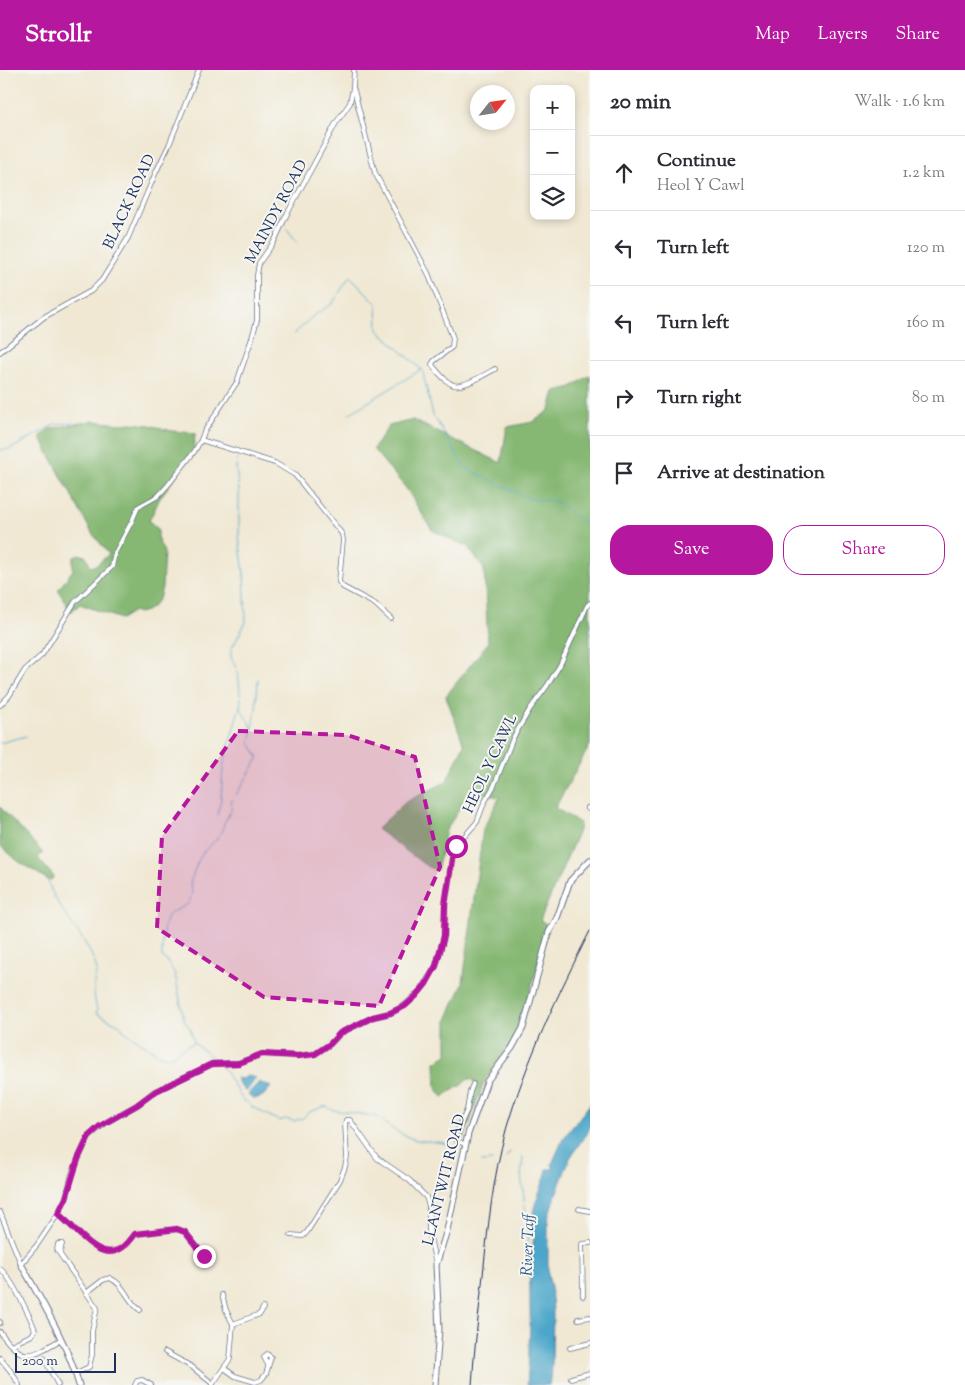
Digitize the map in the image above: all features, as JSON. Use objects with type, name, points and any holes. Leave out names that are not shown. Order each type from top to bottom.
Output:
[{"type":"main road","name":"LLANTWIT ROAD","points":[[435,1385],[439,1328],[436,1265],[447,1230],[465,1144],[472,1120],[487,1081],[512,1048],[523,1028],[550,932],[570,882],[590,860]]},
{"type":"main road","points":[[21,1264],[76,1373],[79,1385]]},
{"type":"street","name":"BLACK ROAD","points":[[0,352],[44,317],[91,291],[102,280],[126,244],[199,70]]},
{"type":"street","name":"MAINDY ROAD","points":[[0,705],[9,696],[25,670],[42,655],[75,602],[112,567],[115,553],[138,507],[158,496],[194,452],[204,432],[237,382],[257,320],[257,275],[259,263],[274,242],[333,129],[350,103],[354,87],[354,70]]},
{"type":"street","points":[[354,87],[375,173],[428,273],[453,338],[452,347],[432,364],[452,385],[456,386],[481,377],[495,369]]},
{"type":"street","points":[[201,440],[275,463],[295,475],[342,534],[339,582],[343,587],[375,604],[391,619]]},
{"type":"street","name":"HEOL Y CAWL","points":[[21,1264],[37,1245],[58,1214],[66,1198],[72,1174],[89,1136],[108,1121],[137,1105],[156,1091],[212,1064],[239,1063],[262,1054],[298,1056],[315,1054],[330,1044],[340,1033],[373,1017],[390,1013],[405,1006],[420,991],[436,966],[444,936],[448,886],[456,846],[477,822],[513,738],[560,665],[590,603]]},
{"type":"street","points":[[465,1144],[457,1141],[455,1136],[467,1110],[473,1084]]},
{"type":"street","points":[[291,1235],[303,1236],[307,1232],[340,1180],[347,1157],[345,1124],[346,1120],[350,1120],[377,1158],[409,1180],[426,1197],[429,1206],[429,1233],[436,1265]]},
{"type":"street","points":[[579,1209],[590,1211]]},
{"type":"street","points":[[0,1212],[21,1264]]},
{"type":"street","points":[[58,1214],[93,1246],[106,1252],[118,1250],[130,1241],[135,1234],[177,1229],[185,1232],[204,1256],[211,1256]]},
{"type":"street","points":[[583,1296],[582,1244],[590,1243]]},
{"type":"street","points":[[60,1253],[97,1308],[92,1331],[92,1355],[89,1367],[76,1373]]},
{"type":"street","points":[[0,1270],[5,1272],[15,1289],[32,1320],[34,1330],[32,1335],[11,1345]]},
{"type":"street","points":[[86,1293],[103,1280],[110,1278],[120,1284],[136,1310]]},
{"type":"street","points":[[584,1285],[590,1285]]},
{"type":"street","points":[[165,1352],[192,1367],[212,1384],[230,1360],[234,1324],[226,1310],[222,1294]]},
{"type":"street","points":[[234,1324],[260,1314],[263,1308]]},
{"type":"street","points":[[578,1319],[590,1317]]},
{"type":"street","points":[[0,1332],[19,1353],[26,1356],[35,1354],[60,1340]]},
{"type":"street","points":[[0,1342],[4,1338]]},
{"type":"street","points":[[570,1348],[590,1343]]},
{"type":"street","points":[[0,1358],[19,1385]]},
{"type":"street","points":[[44,1358],[58,1385]]},
{"type":"street","points":[[224,1368],[235,1376],[256,1384],[266,1374],[268,1365]]},
{"type":"street","points":[[571,1378],[590,1373]]},
{"type":"street","points":[[135,1385],[137,1381],[142,1380],[151,1385]]},
{"type":"highlighted area","points":[[238,731],[347,735],[415,757],[440,867],[379,1006],[264,997],[157,928],[162,836]]},
{"type":"green space","points":[[590,375],[590,745],[555,808],[580,823],[579,830],[540,920],[549,926],[520,1027],[510,1045],[485,1080],[464,1138],[460,1132],[469,1111],[475,1085],[474,1080],[468,1079],[443,1097],[436,1088],[435,1062],[447,1055],[447,1020],[463,983],[483,829],[500,797],[470,792],[446,830],[437,870],[428,867],[377,829],[406,802],[446,782],[464,745],[446,696],[488,643],[484,569],[468,547],[432,530],[406,488],[373,449],[389,426],[413,420],[501,463],[507,427],[533,422],[550,410],[555,391],[572,387]]},
{"type":"green space","points":[[91,421],[132,423],[172,431],[195,433],[194,451],[160,498],[149,521],[158,529],[158,540],[164,552],[162,587],[159,599],[146,611],[139,613],[134,611],[121,619],[80,604],[71,612],[58,590],[73,570],[73,558],[78,554],[86,556],[91,567],[97,565],[109,554],[92,533],[40,437],[49,429]]},
{"type":"green space","points":[[0,807],[43,853],[38,858],[54,877],[49,881],[18,861],[0,846]]},
{"type":"water","points":[[247,1076],[256,1078],[246,1092],[236,1078],[243,1079]]},
{"type":"water","points":[[259,1082],[271,1087],[263,1096],[254,1099],[248,1094]]},
{"type":"water","points":[[590,1104],[590,1127],[586,1136],[570,1158],[548,1218],[548,1275],[553,1311],[552,1365],[549,1385],[527,1385],[530,1269],[535,1236],[532,1228],[533,1211],[547,1169],[554,1169],[552,1164],[563,1139]]},
{"type":"waterway","points":[[278,215],[280,221]]},
{"type":"waterway","points":[[287,229],[298,243]]},
{"type":"waterway","points":[[294,334],[313,316],[332,304],[350,276],[377,304],[378,330],[421,369]]},
{"type":"waterway","points":[[349,414],[422,369],[433,415],[465,468],[531,499],[557,501],[590,528]]},
{"type":"waterway","points":[[0,450],[11,449],[55,424],[73,423]]},
{"type":"waterway","points":[[217,815],[221,799],[223,767],[241,702],[238,672],[231,657],[231,650],[246,622],[244,573],[239,537],[237,459]]},
{"type":"waterway","points":[[217,1061],[194,1043],[190,1028],[184,1020],[175,974],[162,957],[163,936],[168,916],[189,903],[192,892],[190,883],[198,861],[204,851],[217,839],[231,810],[232,799],[258,759],[250,743],[256,710],[258,679]]},
{"type":"waterway","points":[[240,707],[253,729]]},
{"type":"waterway","points":[[0,743],[26,736]]},
{"type":"waterway","points":[[48,881],[59,904],[81,936],[93,958],[97,971],[94,985],[96,1013],[120,1025],[124,1031],[161,1056],[172,1056],[193,1043]]},
{"type":"waterway","points":[[222,1066],[244,1102],[246,1101],[252,1107],[279,1121],[285,1119],[294,1121],[303,1118],[309,1112],[326,1106],[332,1110],[374,1116],[392,1129],[413,1139],[447,1144]]},
{"type":"waterway","points":[[506,1158],[510,1152]]},
{"type":"waterway","name":"River Taff","points":[[523,1157],[521,1175],[529,1237],[527,1243],[528,1248],[532,1248]]},
{"type":"waterway","points":[[482,1162],[492,1161]]},
{"type":"railway","points":[[472,1385],[489,1220],[494,1184],[506,1130],[523,1079],[544,1028],[590,931]]},
{"type":"route","points":[[204,1256],[185,1232],[177,1229],[135,1234],[130,1241],[115,1252],[106,1252],[93,1246],[58,1214],[66,1198],[72,1174],[89,1136],[100,1126],[137,1105],[156,1091],[212,1064],[239,1063],[262,1054],[274,1053],[307,1056],[315,1054],[330,1044],[340,1033],[373,1017],[390,1013],[405,1006],[426,984],[436,966],[444,936],[445,905],[452,859],[456,846]]}]
